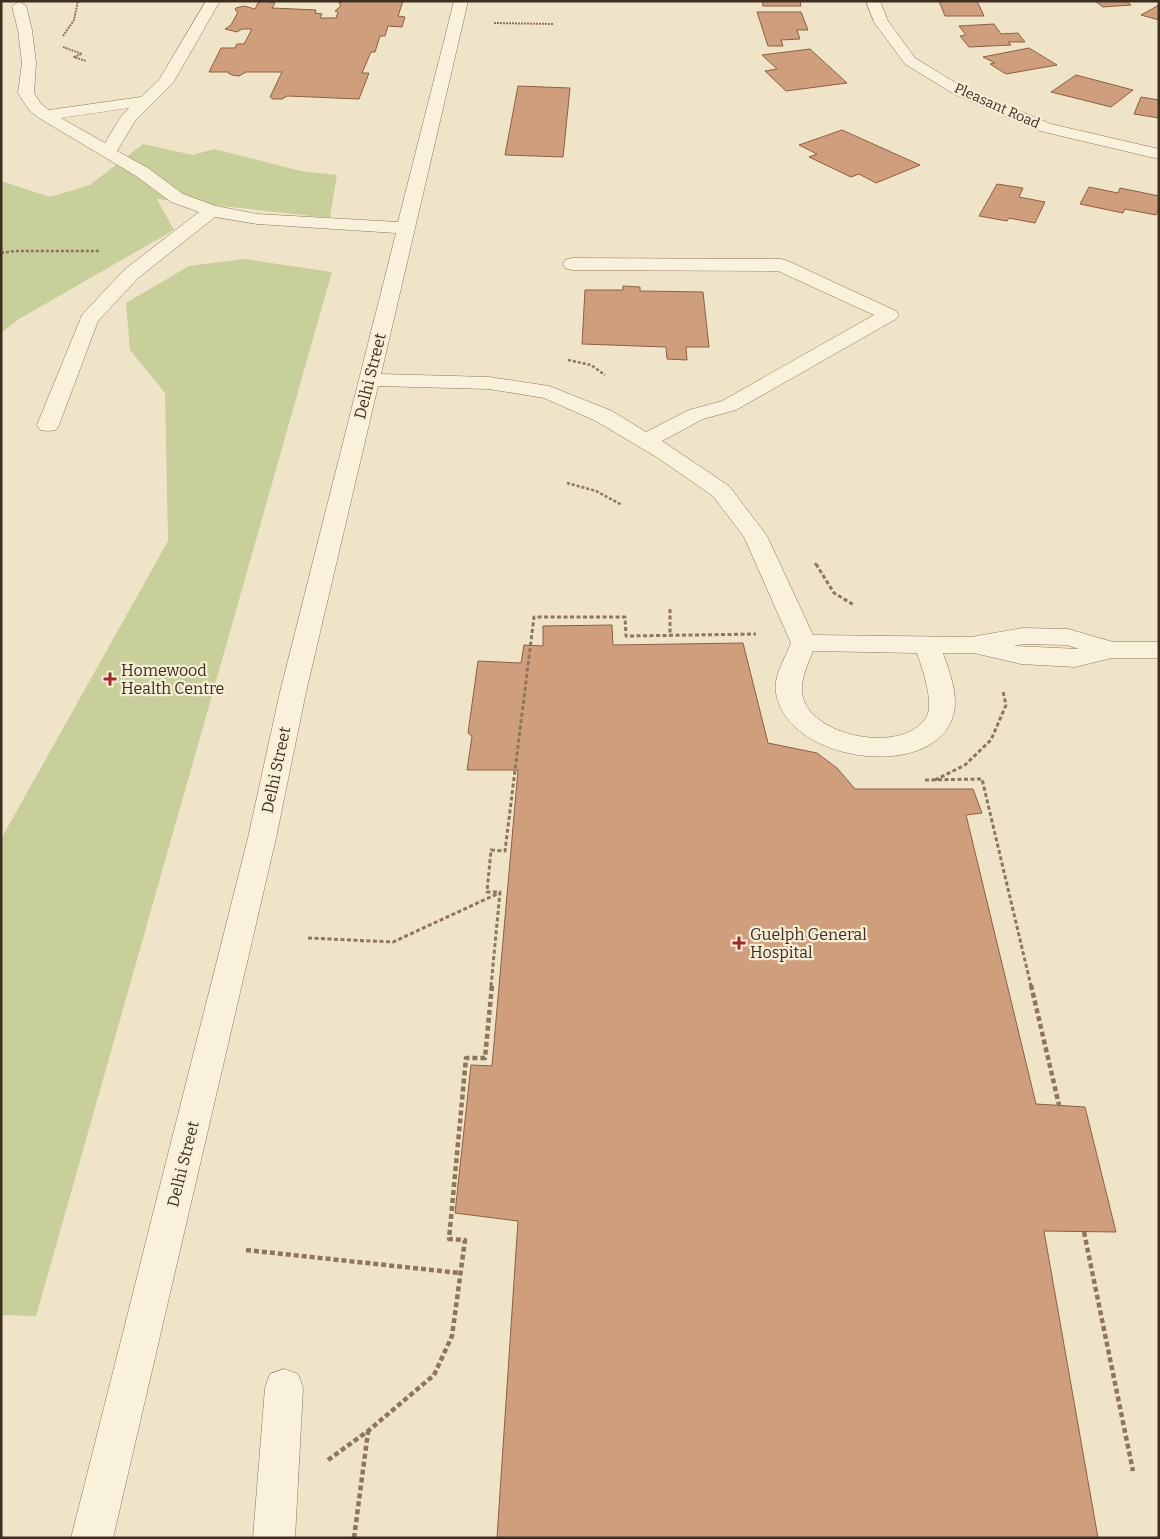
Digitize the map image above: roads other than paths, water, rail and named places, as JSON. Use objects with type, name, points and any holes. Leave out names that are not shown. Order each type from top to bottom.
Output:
[{"type":"street","points":[[109,151],[128,118],[165,83],[213,1]]},
{"type":"street","name":"Pleasant Road","points":[[873,1],[881,22],[910,61],[959,91],[1046,128],[1159,154]]},
{"type":"street","points":[[7,19],[21,4]]},
{"type":"street","points":[[21,4],[29,64],[26,93],[35,107],[45,115],[142,172],[177,198],[212,211],[266,220],[407,228]]},
{"type":"street","name":"Delhi Street","points":[[92,1538],[262,838],[293,692],[458,12]]},
{"type":"street","points":[[45,115],[147,101]]},
{"type":"street","points":[[48,425],[89,318],[131,274],[212,211]]},
{"type":"street","points":[[572,264],[781,265],[889,315],[729,406],[696,414],[646,441]]},
{"type":"street","points":[[369,380],[488,383],[549,392],[604,416],[666,453],[721,491],[754,536],[804,643],[790,677],[789,694],[795,711],[810,727],[831,739],[856,746],[882,748],[907,744],[926,734],[939,720],[943,703],[928,645]]},
{"type":"street","points":[[666,453],[715,425],[729,406]]},
{"type":"street","points":[[804,643],[971,645],[1021,656],[1075,658],[1112,650],[1159,650]]},
{"type":"street","points":[[274,1538],[284,1388]]},
{"type":"place","name":"Homewood Health Centre","points":[[110,679]]},
{"type":"place","name":"Guelph General Hospital","points":[[739,943]]}]
